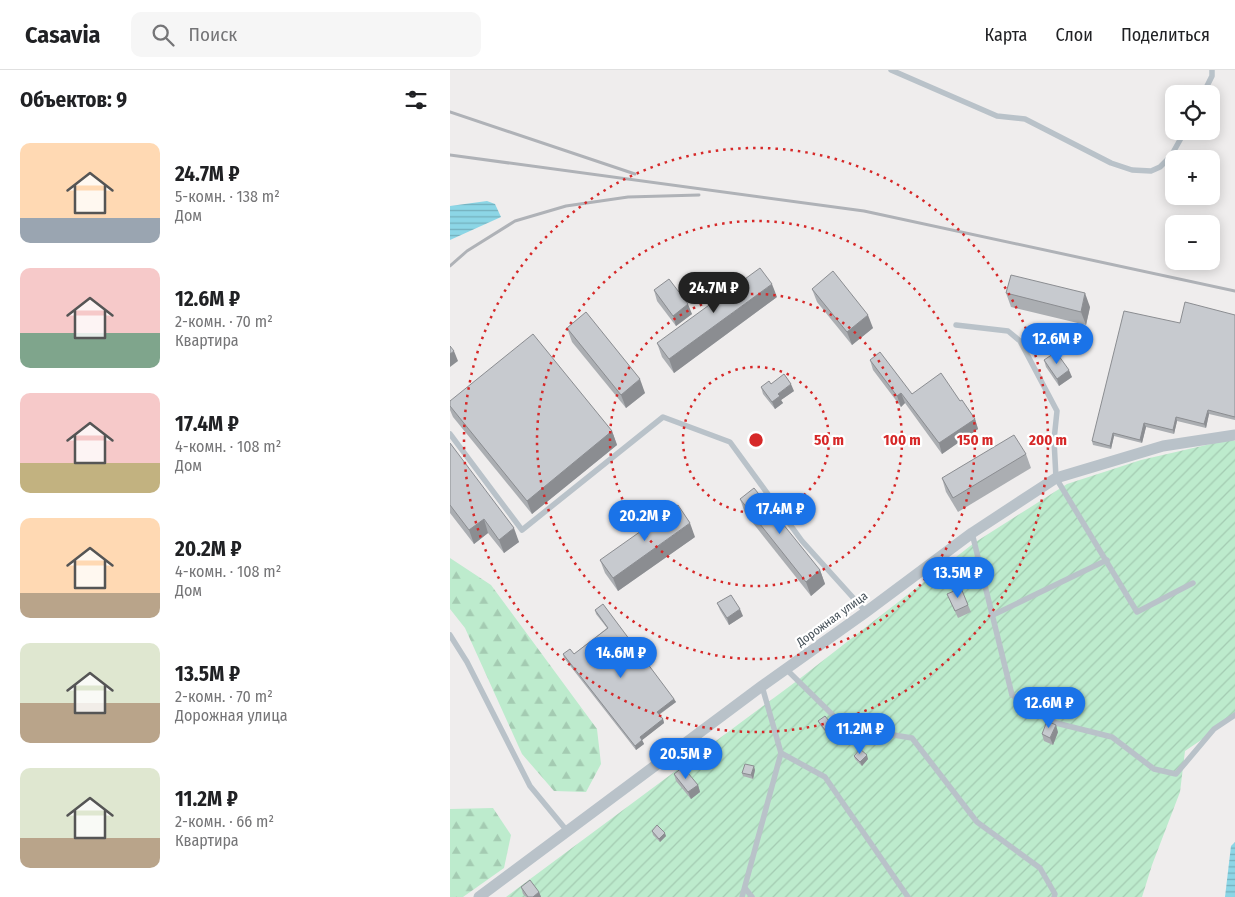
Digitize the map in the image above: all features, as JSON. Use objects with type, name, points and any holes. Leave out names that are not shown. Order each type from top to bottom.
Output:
[{"type":"street","name":"Дорожная улица","points":[[479,897],[762,686],[972,533],[1056,478],[1163,446],[1235,435]]},
{"type":"lane","points":[[891,70],[997,116],[1025,119],[1111,163],[1132,170],[1151,172],[1160,167],[1171,156],[1180,140]]},
{"type":"lane","points":[[1208,85],[1212,76],[1212,70]]},
{"type":"lane","points":[[956,325],[1008,331],[1020,341],[1057,411],[1054,440],[1056,478],[1137,612],[1193,583]]},
{"type":"lane","points":[[450,434],[522,530],[663,417],[730,442],[802,541],[866,612]]},
{"type":"lane","points":[[972,533],[1012,695],[1056,723],[1112,737],[1154,769],[1176,774],[1214,729],[1235,715]]},
{"type":"lane","points":[[993,615],[1107,560]]},
{"type":"lane","points":[[450,635],[467,662],[530,786],[568,832]]},
{"type":"lane","points":[[786,669],[845,727],[912,738],[977,822],[1040,868],[1055,894],[1054,897]]},
{"type":"lane","points":[[742,897],[781,753],[762,686]]},
{"type":"lane","points":[[781,753],[825,777],[908,897]]},
{"type":"lane","points":[[745,888],[752,897]]},
{"type":"green space","points":[[1228,440],[1235,441],[1235,717],[1185,751],[1180,792],[1142,897],[506,897],[798,680],[974,543],[1067,484],[1141,460]]},
{"type":"green space","points":[[450,558],[491,585],[597,729],[601,764],[586,792],[554,791],[522,754],[465,628],[450,609]]},
{"type":"green space","points":[[493,808],[511,835],[504,868],[463,897],[450,897],[450,809]]},
{"type":"water","points":[[487,201],[495,204],[501,217],[450,240],[450,206]]},
{"type":"water","points":[[1235,842],[1235,897],[1225,897],[1231,846]]},
{"type":"building","points":[[760,268],[772,284],[669,359],[657,343]]},
{"type":"building","points":[[833,271],[868,315],[847,332],[812,289]]},
{"type":"building","points":[[1011,275],[1085,293],[1081,312],[1006,293]]},
{"type":"building","points":[[669,279],[688,304],[673,316],[654,290]]},
{"type":"building","points":[[1185,302],[1235,315],[1235,417],[1208,410],[1204,424],[1176,417],[1173,430],[1144,423],[1140,440],[1113,433],[1110,446],[1092,441],[1124,311],[1180,323]]},
{"type":"building","points":[[586,312],[640,379],[621,395],[567,328]]},
{"type":"building","points":[[533,334],[612,431],[527,501],[450,406],[450,401]]},
{"type":"building","points":[[450,346],[454,351],[450,354]]},
{"type":"building","points":[[880,352],[912,394],[941,373],[975,419],[939,443],[901,393],[897,396],[870,360]]},
{"type":"building","points":[[1056,352],[1069,370],[1057,379],[1044,360]]},
{"type":"building","points":[[784,374],[791,384],[778,394],[780,396],[772,402],[761,387],[769,381],[771,384]]},
{"type":"building","points":[[1014,435],[1026,454],[953,498],[942,478]]},
{"type":"building","points":[[450,443],[514,528],[499,540],[484,519],[469,530],[450,505]]},
{"type":"building","points":[[754,488],[820,570],[806,582],[740,499]]},
{"type":"building","points":[[678,505],[690,523],[613,578],[600,560]]},
{"type":"building","points":[[961,588],[968,605],[955,611],[947,594]]},
{"type":"building","points":[[731,595],[740,609],[727,618],[717,603]]},
{"type":"building","points":[[603,604],[674,699],[657,712],[663,719],[640,737],[642,740],[635,746],[563,654],[570,649],[574,654],[608,628],[595,610]]},
{"type":"building","points":[[825,716],[832,725],[826,731],[818,721]]},
{"type":"building","points":[[1047,721],[1056,725],[1050,738],[1042,734]]},
{"type":"building","points":[[860,749],[867,755],[860,762],[854,756]]},
{"type":"building","points":[[745,764],[754,766],[751,775],[742,773]]},
{"type":"building","points":[[683,767],[698,785],[688,792],[674,774]]},
{"type":"building","points":[[657,825],[665,833],[659,839],[652,831]]},
{"type":"building","points":[[530,880],[539,892],[533,897],[528,897],[521,887]]},
{"type":"railway","points":[[450,112],[635,174]]},
{"type":"railway","points":[[450,155],[864,211],[1235,291]]},
{"type":"railway","points":[[450,266],[467,251],[515,221],[566,206],[628,197],[699,195]]}]
